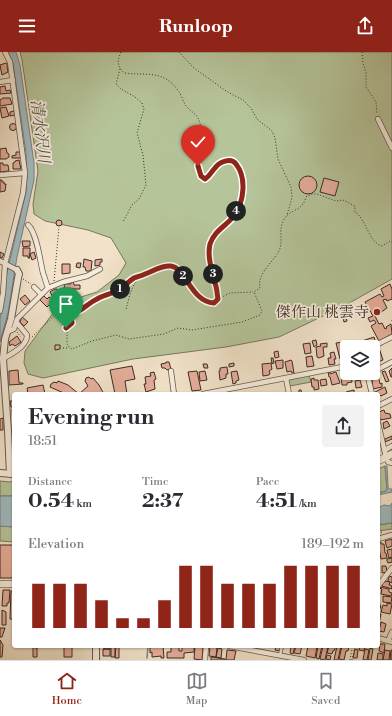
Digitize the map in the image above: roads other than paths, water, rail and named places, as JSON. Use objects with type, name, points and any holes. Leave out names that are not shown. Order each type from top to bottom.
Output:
[{"type":"main road","points":[[0,584],[12,584]]},
{"type":"street","points":[[0,311],[3,293],[2,271],[23,193],[25,172],[13,80],[10,62],[6,52]]},
{"type":"street","points":[[0,82],[13,80]]},
{"type":"street","points":[[378,119],[392,148]]},
{"type":"street","points":[[0,175],[25,172]]},
{"type":"street","points":[[28,225],[32,229],[48,288]]},
{"type":"street","points":[[0,473],[12,474],[11,431],[2,385],[1,358],[7,332],[12,319],[19,274],[17,270],[4,264]]},
{"type":"street","points":[[7,332],[14,329],[17,319],[48,288],[87,276],[100,269]]},
{"type":"street","points":[[34,287],[41,294]]},
{"type":"street","points":[[1,358],[21,348],[25,342],[26,335],[17,323]]},
{"type":"street","points":[[380,343],[392,337]]},
{"type":"street","points":[[380,368],[392,362]]},
{"type":"street","points":[[212,392],[340,367]]},
{"type":"street","points":[[170,371],[174,392]]},
{"type":"street","points":[[286,378],[289,392]]},
{"type":"street","points":[[371,380],[372,392]]},
{"type":"street","points":[[380,405],[392,399]]},
{"type":"street","points":[[380,430],[388,454],[388,462],[392,463]]},
{"type":"street","points":[[388,454],[392,446]]},
{"type":"street","points":[[380,538],[392,535]]},
{"type":"street","points":[[380,583],[392,568]]},
{"type":"street","points":[[380,639],[390,642],[392,632]]},
{"type":"street","points":[[96,648],[96,660]]},
{"type":"street","points":[[205,660],[206,648]]},
{"type":"street","points":[[247,648],[303,660]]},
{"type":"lane","points":[[280,656],[282,648]]},
{"type":"water","points":[[8,52],[16,52],[20,65],[34,163],[34,180],[17,257],[8,313],[0,342],[0,319],[7,272],[26,192],[27,176],[26,153],[13,63]]},
{"type":"water","points":[[385,466],[387,466],[388,487],[389,489],[392,489],[392,492],[380,495],[380,492],[386,491]]},
{"type":"water","points":[[0,496],[12,496],[12,527],[0,526]]},
{"type":"water","points":[[392,503],[392,523],[380,525],[380,507],[384,505],[390,506]]},
{"type":"waterway","points":[[147,658],[148,648]]},
{"type":"place","name":"傑作山 桃雲寺","points":[[377,312]]},
{"type":"water label","name":"清水沢川","points":[[41,131]]}]
